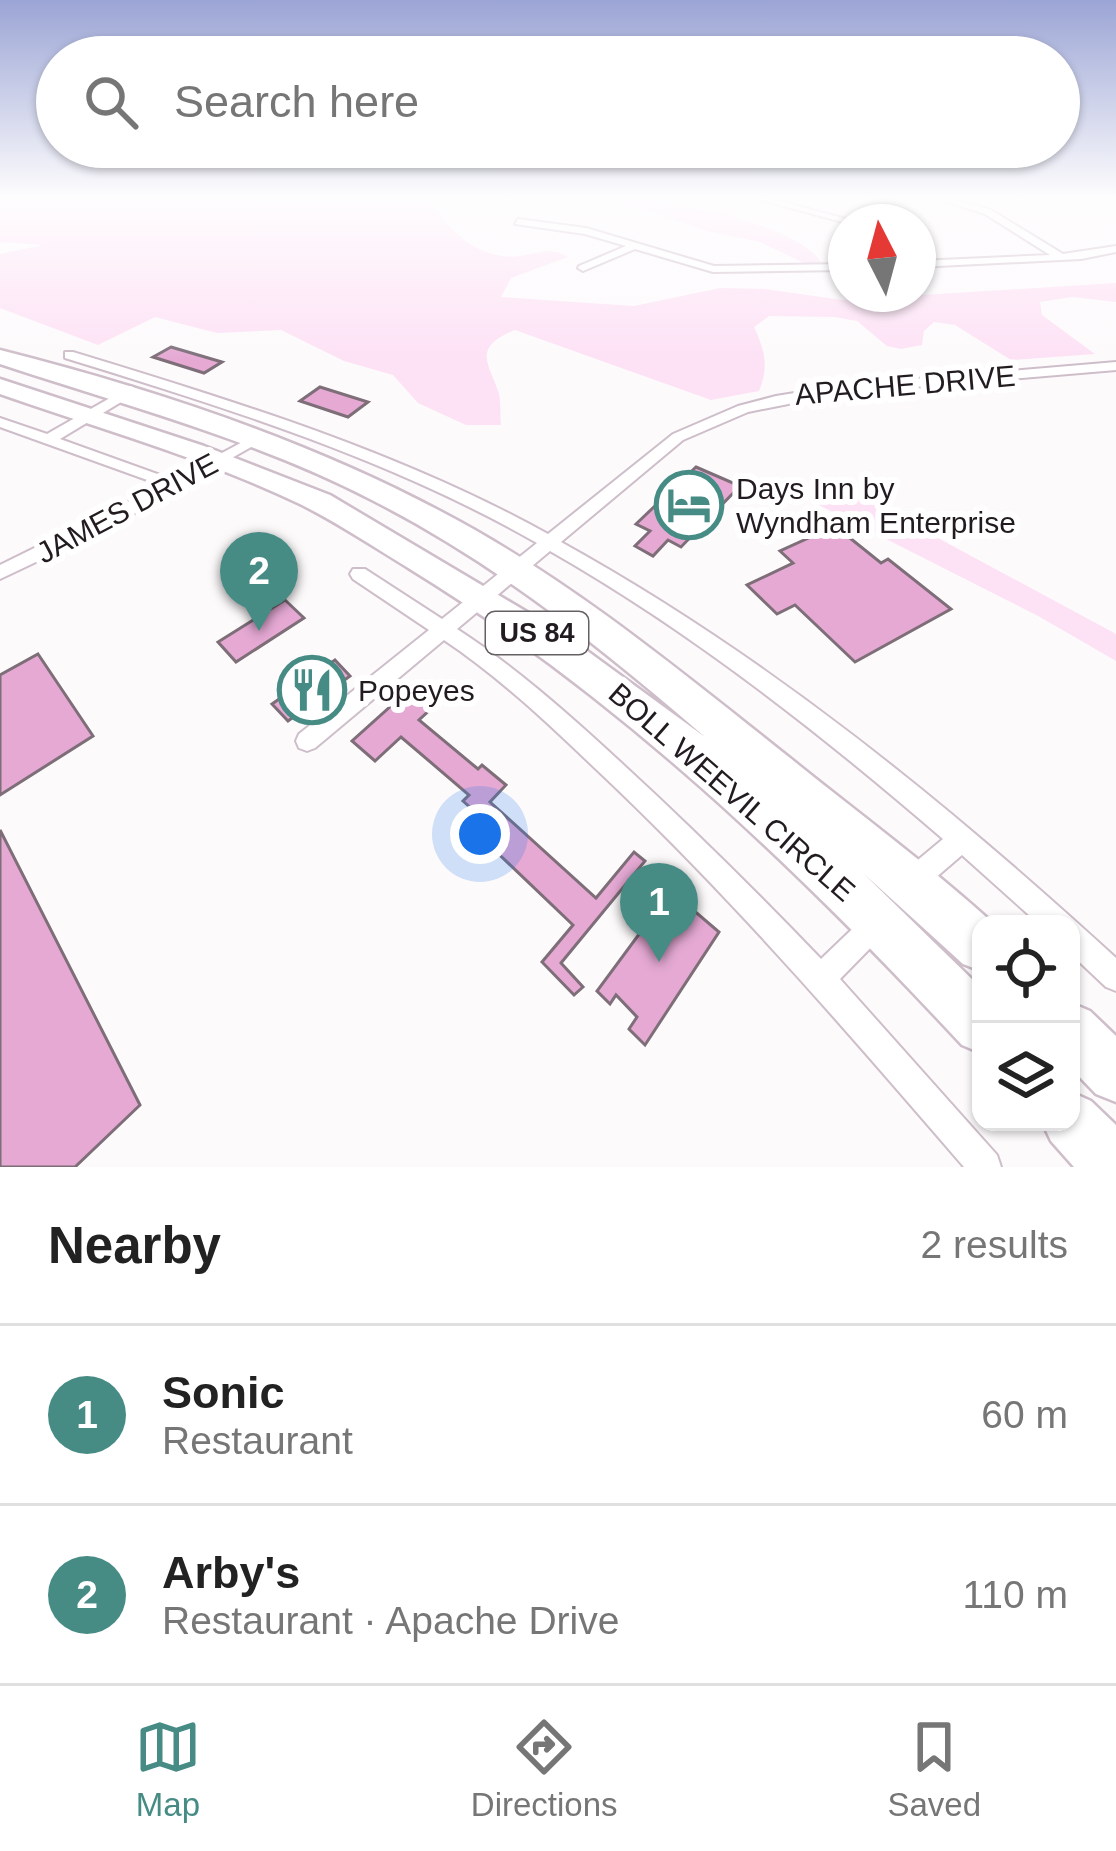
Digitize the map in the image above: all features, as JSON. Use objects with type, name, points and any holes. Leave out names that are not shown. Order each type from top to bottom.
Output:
[{"type":"highway","name":"BOLL WEEVIL CIRCLE","points":[[0,357],[134,388],[253,442],[382,492],[516,570],[605,635],[912,881],[972,938]]},
{"type":"highway","name":"BOLL WEEVIL CIRCLE","points":[[0,386],[218,461],[353,520],[482,597],[636,706],[880,920],[978,1023]]},
{"type":"highway","points":[[1080,1039],[1116,1074]]},
{"type":"highway","points":[[1080,1130],[1115,1167]]},
{"type":"street","points":[[583,268],[621,251]]},
{"type":"street","points":[[651,251],[737,271],[828,268]]},
{"type":"street","points":[[1053,251],[1061,257]]},
{"type":"street","points":[[936,261],[1099,251]]},
{"type":"street","points":[[68,355],[134,388],[343,443],[552,542],[757,676],[1048,915]]},
{"type":"street","name":"APACHE DRIVE","points":[[307,741],[678,437],[764,400],[816,390],[1116,366]]},
{"type":"street","points":[[48,440],[134,388]]},
{"type":"street","points":[[0,422],[155,478],[170,488]]},
{"type":"street","name":"JAMES DRIVE","points":[[0,573],[253,442]]},
{"type":"street","points":[[359,574],[443,628],[566,726],[708,860],[821,979],[985,1167]]},
{"type":"street","points":[[821,979],[912,881],[961,840]]},
{"type":"street","points":[[1080,943],[1116,977]]},
{"type":"shaded area","points":[[12,251],[486,251],[507,257],[553,251],[568,257],[511,278],[501,297],[634,306],[720,288],[765,289],[828,298],[828,312],[936,312],[936,294],[1116,283],[1116,302],[1072,297],[1040,302],[1042,315],[1095,354],[1011,360],[955,325],[934,322],[924,331],[922,345],[901,349],[887,346],[857,321],[769,316],[754,327],[764,359],[759,391],[711,400],[515,330],[488,351],[501,425],[466,425],[418,403],[393,375],[344,361],[281,330],[217,333],[155,317],[98,345],[0,308],[0,254]]},
{"type":"shaded area","points":[[780,251],[810,251],[822,264],[806,264]]},
{"type":"shaded area","points":[[829,491],[873,503],[1116,634],[1116,661],[1040,617],[815,503]]},
{"type":"building","points":[[171,347],[222,362],[204,373],[153,357]]},
{"type":"building","points":[[320,387],[368,402],[348,417],[300,401]]},
{"type":"building","name":"Days Inn by Wyndham Enterprise","points":[[696,467],[740,486],[681,547],[668,540],[653,556],[635,546],[650,531],[636,524]]},
{"type":"building","points":[[835,526],[881,563],[888,559],[951,609],[855,662],[795,605],[777,614],[747,585],[793,563],[780,551]]},
{"type":"building","points":[[285,600],[304,618],[236,662],[218,642]]},
{"type":"building","points":[[38,654],[93,736],[0,795],[0,675]]},
{"type":"building","name":"Popeyes","points":[[335,660],[350,676],[288,721],[272,704]]},
{"type":"building","points":[[411,688],[434,706],[419,720],[478,769],[482,765],[506,785],[490,802],[596,898],[634,852],[645,861],[561,963],[583,987],[574,995],[542,962],[573,925],[484,840],[494,829],[463,801],[469,795],[401,737],[375,761],[352,741]]},
{"type":"building","points":[[0,830],[140,1105],[75,1167],[0,1167]]},
{"type":"building","points":[[671,891],[719,932],[645,1045],[629,1029],[637,1017],[616,995],[610,1004],[597,991]]},
{"type":"place","name":"Days Inn by Wyndham Enterprise","points":[[689,505]]},
{"type":"place","name":"Arby's","points":[[259,631]]},
{"type":"place","name":"Popeyes","points":[[312,690]]},
{"type":"place","name":"Sonic","points":[[659,962]]}]
